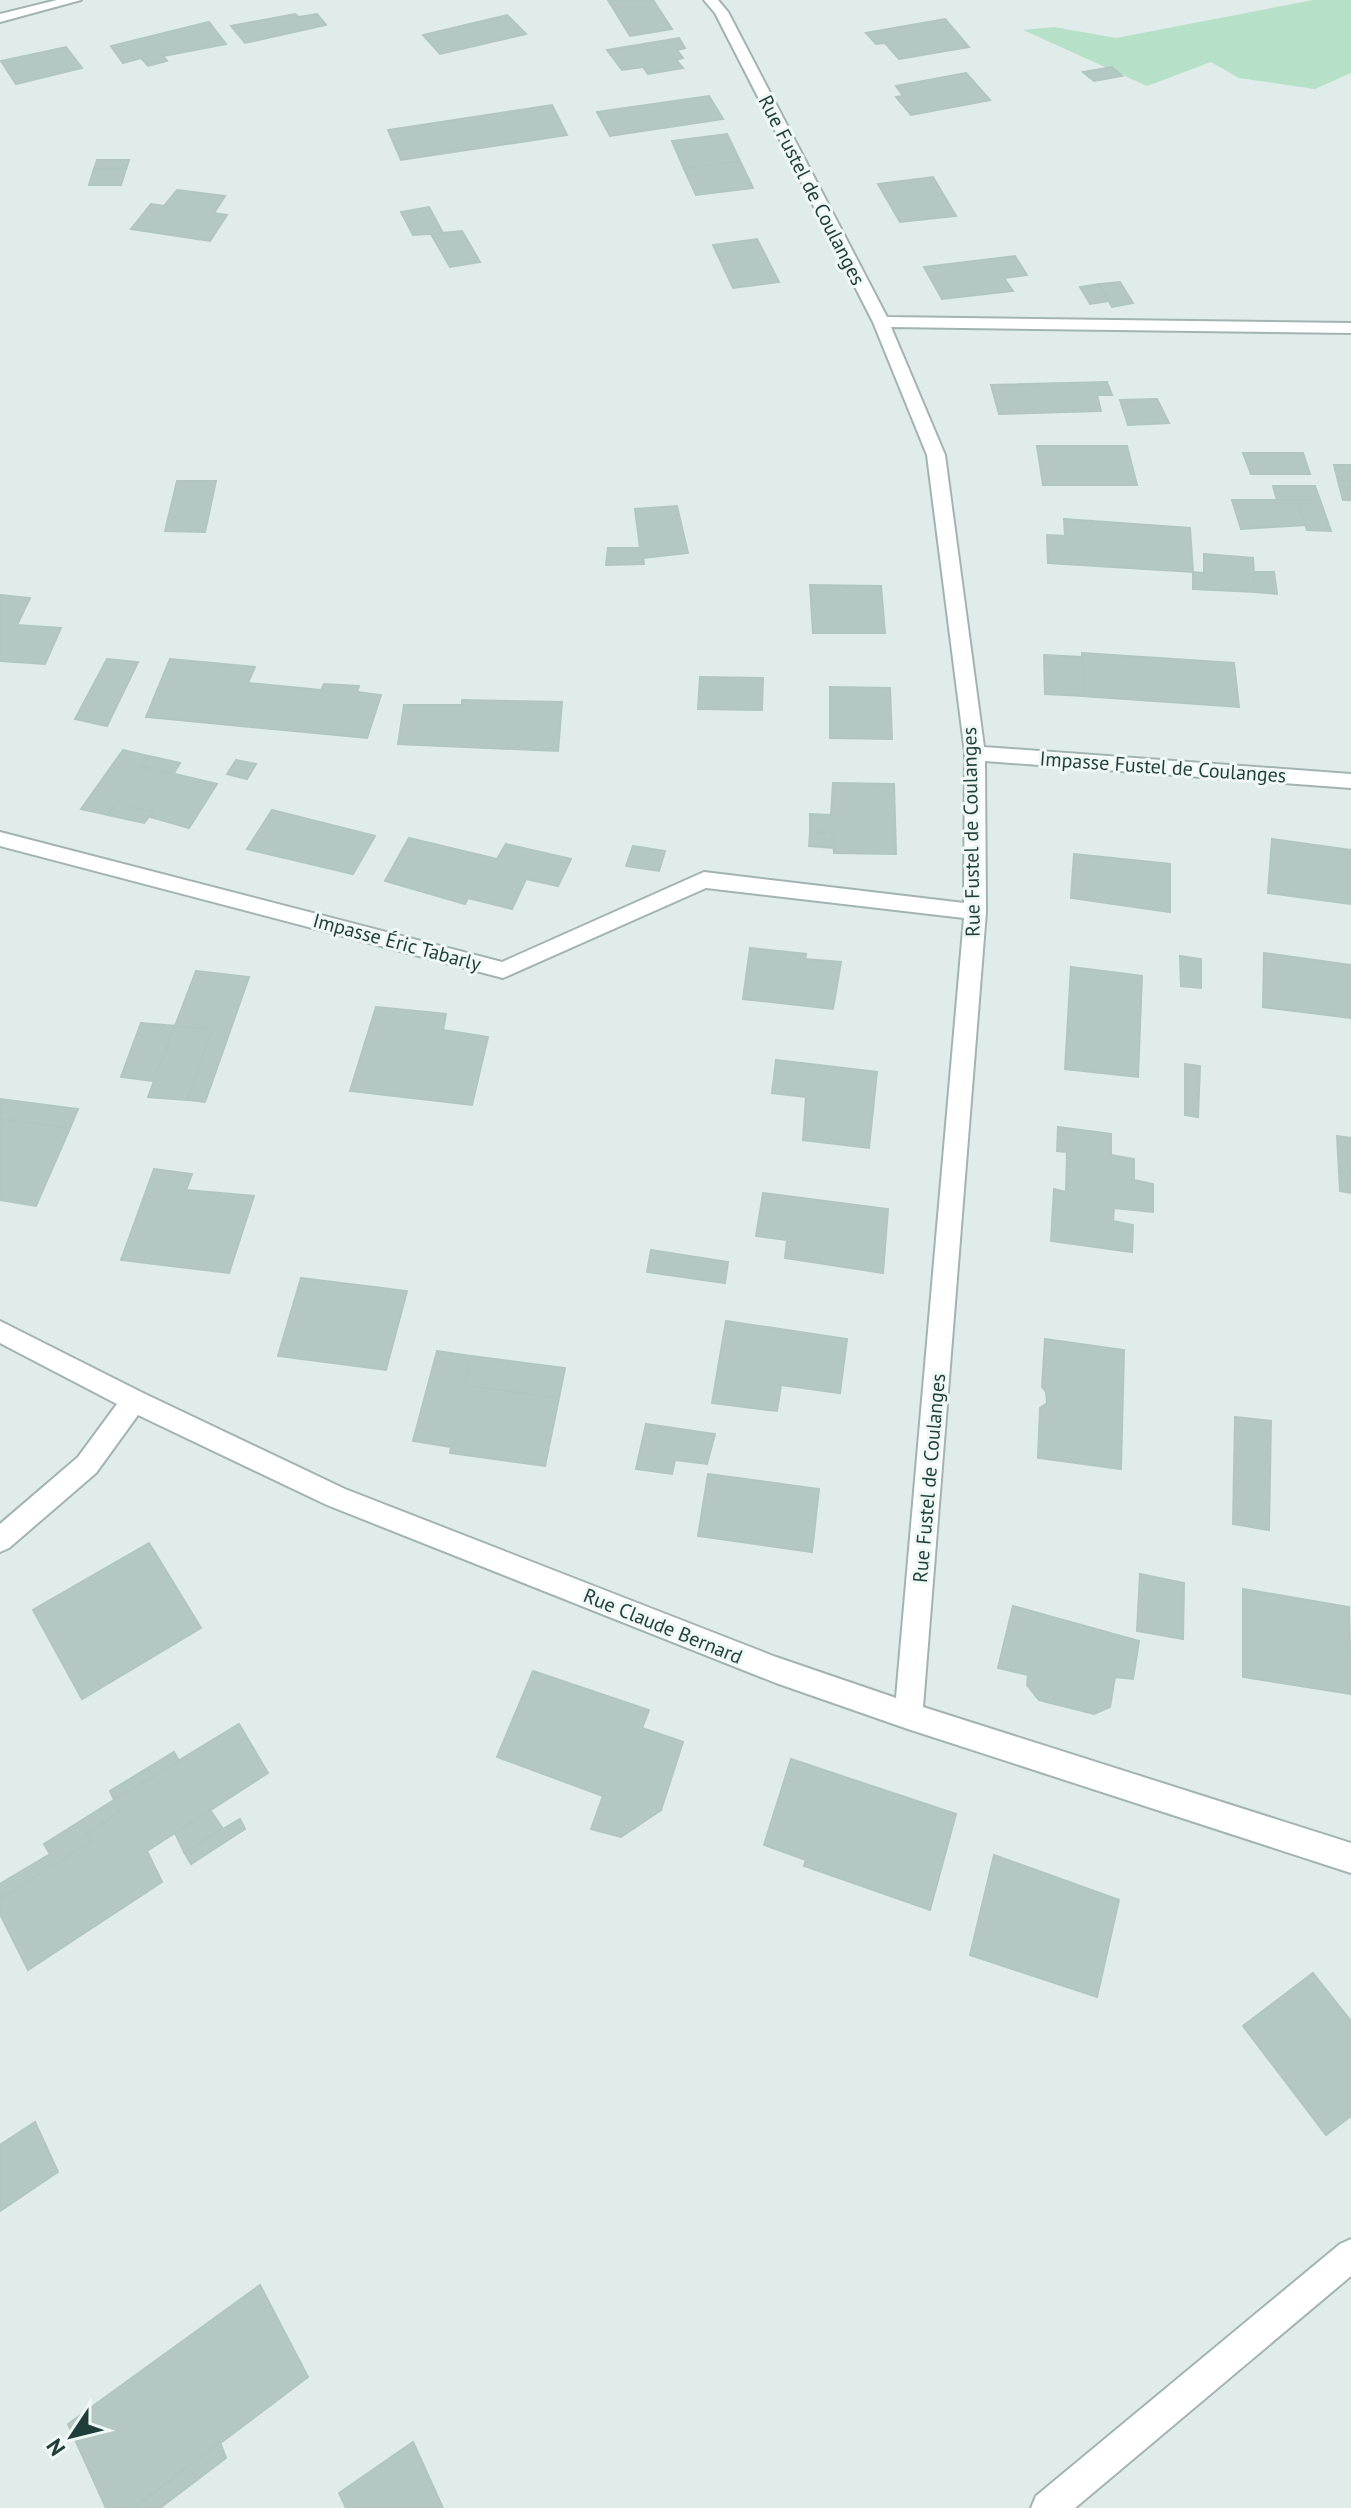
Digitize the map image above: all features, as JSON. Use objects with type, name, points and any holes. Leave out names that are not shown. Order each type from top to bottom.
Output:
[{"type":"street","points":[[0,18],[74,0]]},
{"type":"street","name":"Rue Fustel de Coulanges","points":[[711,0],[721,12],[881,322],[936,455],[975,753],[975,912],[908,1716]]},
{"type":"street","points":[[881,322],[1351,328]]},
{"type":"street","name":"Impasse Fustel de Coulanges","points":[[975,753],[1351,781]]},
{"type":"street","name":"Impasse Éric Tabarly","points":[[0,839],[503,970],[704,880],[975,912]]},
{"type":"street","name":"Rue Claude Bernard","points":[[0,1331],[134,1401],[336,1497],[776,1670],[908,1716],[1351,1858]]},
{"type":"street","points":[[0,1540],[87,1465],[134,1401]]},
{"type":"street","points":[[1048,2508],[1351,2255]]},
{"type":"green space","points":[[1313,0],[1351,0],[1351,73],[1315,89],[1239,78],[1211,62],[1147,86],[1023,30],[1054,27],[1116,38]]},
{"type":"building","points":[[608,0],[653,0],[672,29],[630,36]]},
{"type":"building","points":[[295,14],[299,17],[317,14],[326,25],[245,43],[231,26]]},
{"type":"building","points":[[507,15],[526,34],[440,54],[423,35]]},
{"type":"building","points":[[945,19],[969,47],[899,59],[885,43],[876,44],[866,33]]},
{"type":"building","points":[[209,22],[226,44],[163,56],[167,61],[148,66],[141,58],[123,63],[111,46]]},
{"type":"building","points":[[679,38],[685,48],[677,50],[683,58],[676,60],[683,68],[648,74],[643,67],[622,70],[607,50]]},
{"type":"building","points":[[66,47],[82,68],[16,84],[1,61]]},
{"type":"building","points":[[1112,67],[1122,76],[1094,81],[1083,72]]},
{"type":"building","points":[[966,73],[990,100],[911,115],[896,97],[903,96],[896,86]]},
{"type":"building","points":[[709,96],[723,119],[610,136],[597,112]]},
{"type":"building","points":[[552,105],[567,135],[401,160],[388,130]]},
{"type":"building","points":[[727,134],[740,161],[684,169],[672,141]]},
{"type":"building","points":[[97,160],[129,160],[126,169],[94,169]]},
{"type":"building","points":[[740,161],[753,188],[696,195],[684,169]]},
{"type":"building","points":[[94,169],[126,169],[121,185],[89,185]]},
{"type":"building","points":[[933,177],[956,216],[900,222],[878,184]]},
{"type":"building","points":[[177,190],[225,196],[214,213],[227,215],[210,241],[131,229],[151,204],[164,206]]},
{"type":"building","points":[[429,207],[443,233],[413,235],[401,212]]},
{"type":"building","points":[[462,231],[480,262],[450,267],[431,234]]},
{"type":"building","points":[[757,239],[779,282],[733,288],[713,245]]},
{"type":"building","points":[[1015,256],[1027,275],[1004,278],[1013,291],[942,299],[924,267]]},
{"type":"building","points":[[1120,282],[1133,303],[1112,307],[1099,284]]},
{"type":"building","points":[[1099,284],[1109,301],[1090,304],[1080,287]]},
{"type":"building","points":[[1107,382],[1112,395],[1097,395],[1101,411],[999,414],[991,385]]},
{"type":"building","points":[[1157,399],[1169,423],[1128,425],[1120,400]]},
{"type":"building","points":[[1037,446],[1127,446],[1137,485],[1043,485]]},
{"type":"building","points":[[1243,453],[1303,453],[1310,474],[1251,474]]},
{"type":"building","points":[[1334,465],[1351,465],[1351,481],[1338,481]]},
{"type":"building","points":[[177,481],[216,481],[205,532],[165,531]]},
{"type":"building","points":[[1338,481],[1351,481],[1351,500],[1343,500]]},
{"type":"building","points":[[1273,486],[1315,486],[1320,500],[1277,500]]},
{"type":"building","points":[[1232,500],[1297,500],[1305,525],[1241,529]]},
{"type":"building","points":[[1297,500],[1320,500],[1331,531],[1307,530]]},
{"type":"building","points":[[677,506],[688,553],[643,558],[644,564],[606,565],[608,548],[640,548],[635,509]]},
{"type":"building","points":[[1064,519],[1190,528],[1193,572],[1048,563],[1047,535],[1065,536]]},
{"type":"building","points":[[1204,554],[1253,558],[1255,592],[1193,589],[1193,572],[1204,573]]},
{"type":"building","points":[[1254,572],[1274,572],[1277,594],[1255,592]]},
{"type":"building","points":[[810,585],[881,586],[885,633],[813,633]]},
{"type":"building","points":[[0,595],[30,598],[17,625],[61,628],[45,664],[0,661]]},
{"type":"building","points":[[1082,653],[1234,663],[1239,707],[1083,696]]},
{"type":"building","points":[[1044,655],[1082,657],[1083,696],[1045,694]]},
{"type":"building","points":[[107,659],[138,662],[107,726],[75,719]]},
{"type":"building","points":[[170,659],[255,667],[248,683],[321,690],[324,684],[359,686],[357,692],[381,695],[367,738],[146,717]]},
{"type":"building","points":[[700,677],[763,678],[762,710],[698,709]]},
{"type":"building","points":[[830,687],[890,688],[892,739],[830,738]]},
{"type":"building","points":[[462,700],[562,702],[558,751],[398,744],[404,705],[462,705]]},
{"type":"building","points":[[123,750],[149,756],[141,766],[217,784],[189,828],[150,817],[153,812],[117,803],[108,815],[81,809]]},
{"type":"building","points":[[149,756],[180,763],[174,773],[141,766]]},
{"type":"building","points":[[236,760],[256,764],[247,779],[227,774]]},
{"type":"building","points":[[833,783],[894,784],[896,854],[834,853],[832,833],[810,832],[810,814],[831,815]]},
{"type":"building","points":[[117,803],[153,812],[144,823],[108,815]]},
{"type":"building","points":[[272,810],[375,836],[353,874],[247,849]]},
{"type":"building","points":[[810,832],[832,833],[833,848],[809,846]]},
{"type":"building","points":[[409,838],[497,859],[506,844],[571,859],[558,886],[526,879],[512,909],[468,898],[465,904],[385,881]]},
{"type":"building","points":[[1272,839],[1351,850],[1351,904],[1268,893]]},
{"type":"building","points":[[633,846],[665,851],[659,871],[626,866]]},
{"type":"building","points":[[1074,854],[1170,864],[1170,912],[1071,898]]},
{"type":"building","points":[[750,948],[806,954],[805,959],[841,962],[833,1009],[743,999]]},
{"type":"building","points":[[1264,953],[1351,965],[1351,1018],[1263,1007]]},
{"type":"building","points":[[1180,956],[1201,959],[1201,988],[1181,986]]},
{"type":"building","points":[[1071,967],[1142,976],[1138,1077],[1065,1069]]},
{"type":"building","points":[[196,971],[249,977],[205,1102],[187,1100],[212,1030],[175,1026]]},
{"type":"building","points":[[376,1007],[446,1014],[443,1030],[488,1037],[472,1105],[350,1091]]},
{"type":"building","points":[[141,1023],[175,1026],[153,1081],[121,1077]]},
{"type":"building","points":[[175,1026],[212,1030],[187,1100],[148,1097]]},
{"type":"building","points":[[776,1060],[877,1072],[869,1148],[803,1140],[806,1097],[772,1093]]},
{"type":"building","points":[[1185,1064],[1200,1066],[1198,1117],[1185,1115]]},
{"type":"building","points":[[0,1099],[78,1109],[70,1128],[0,1119]]},
{"type":"building","points":[[0,1119],[70,1128],[36,1206],[0,1200]]},
{"type":"building","points":[[1058,1127],[1111,1134],[1111,1155],[1134,1159],[1134,1180],[1153,1184],[1153,1212],[1114,1208],[1113,1221],[1133,1225],[1132,1252],[1051,1241],[1054,1189],[1066,1192],[1067,1152],[1057,1151]]},
{"type":"building","points":[[1337,1136],[1351,1138],[1351,1174],[1339,1172]]},
{"type":"building","points":[[154,1169],[192,1174],[186,1190],[254,1196],[229,1273],[121,1260]]},
{"type":"building","points":[[1339,1172],[1351,1174],[1351,1193],[1340,1191]]},
{"type":"building","points":[[763,1193],[888,1209],[883,1273],[785,1258],[787,1240],[756,1236]]},
{"type":"building","points":[[651,1250],[728,1262],[725,1283],[647,1272]]},
{"type":"building","points":[[301,1278],[407,1291],[386,1370],[278,1356]]},
{"type":"building","points":[[726,1321],[847,1339],[840,1393],[781,1385],[777,1411],[712,1403]]},
{"type":"building","points":[[1045,1339],[1124,1350],[1121,1469],[1038,1458],[1040,1408],[1047,1403],[1042,1387]]},
{"type":"building","points":[[437,1351],[471,1356],[465,1385],[559,1398],[545,1466],[450,1453],[451,1447],[413,1441]]},
{"type":"building","points":[[471,1356],[565,1368],[559,1398],[465,1385]]},
{"type":"building","points":[[1235,1417],[1271,1421],[1269,1530],[1233,1524]]},
{"type":"building","points":[[646,1424],[715,1434],[707,1464],[675,1460],[672,1474],[636,1469]]},
{"type":"building","points":[[708,1474],[819,1489],[812,1552],[698,1536]]},
{"type":"building","points":[[149,1543],[201,1628],[82,1699],[33,1610]]},
{"type":"building","points":[[1140,1574],[1184,1583],[1183,1639],[1137,1631]]},
{"type":"building","points":[[1243,1589],[1349,1607],[1351,1694],[1243,1677]]},
{"type":"building","points":[[1013,1606],[1139,1641],[1133,1679],[1115,1677],[1110,1707],[1094,1714],[1039,1700],[1027,1685],[1028,1675],[998,1668]]},
{"type":"building","points":[[533,1671],[649,1710],[642,1728],[683,1742],[661,1810],[621,1837],[591,1829],[603,1796],[497,1757]]},
{"type":"building","points":[[239,1724],[268,1773],[147,1851],[162,1882],[28,1970],[0,1914],[0,1899],[91,1841],[86,1834],[119,1812],[114,1800]]},
{"type":"building","points":[[174,1752],[179,1761],[114,1800],[110,1791]]},
{"type":"building","points":[[791,1759],[956,1814],[930,1910],[804,1866],[806,1860],[764,1845]]},
{"type":"building","points":[[114,1800],[119,1812],[86,1834],[91,1841],[0,1899],[0,1884],[50,1854],[44,1844]]},
{"type":"building","points":[[210,1810],[223,1829],[184,1852],[175,1833]]},
{"type":"building","points":[[240,1819],[245,1829],[191,1864],[184,1852]]},
{"type":"building","points":[[994,1855],[1119,1900],[1097,1997],[970,1955]]},
{"type":"building","points":[[1313,1973],[1351,2021],[1351,2116],[1326,2135],[1243,2026]]},
{"type":"building","points":[[35,2122],[58,2172],[0,2211],[0,2145]]},
{"type":"building","points":[[260,2285],[308,2377],[134,2508],[106,2508],[68,2424]]},
{"type":"building","points":[[220,2442],[226,2458],[160,2508],[134,2508]]},
{"type":"building","points":[[413,2442],[443,2508],[346,2508],[339,2493]]}]
